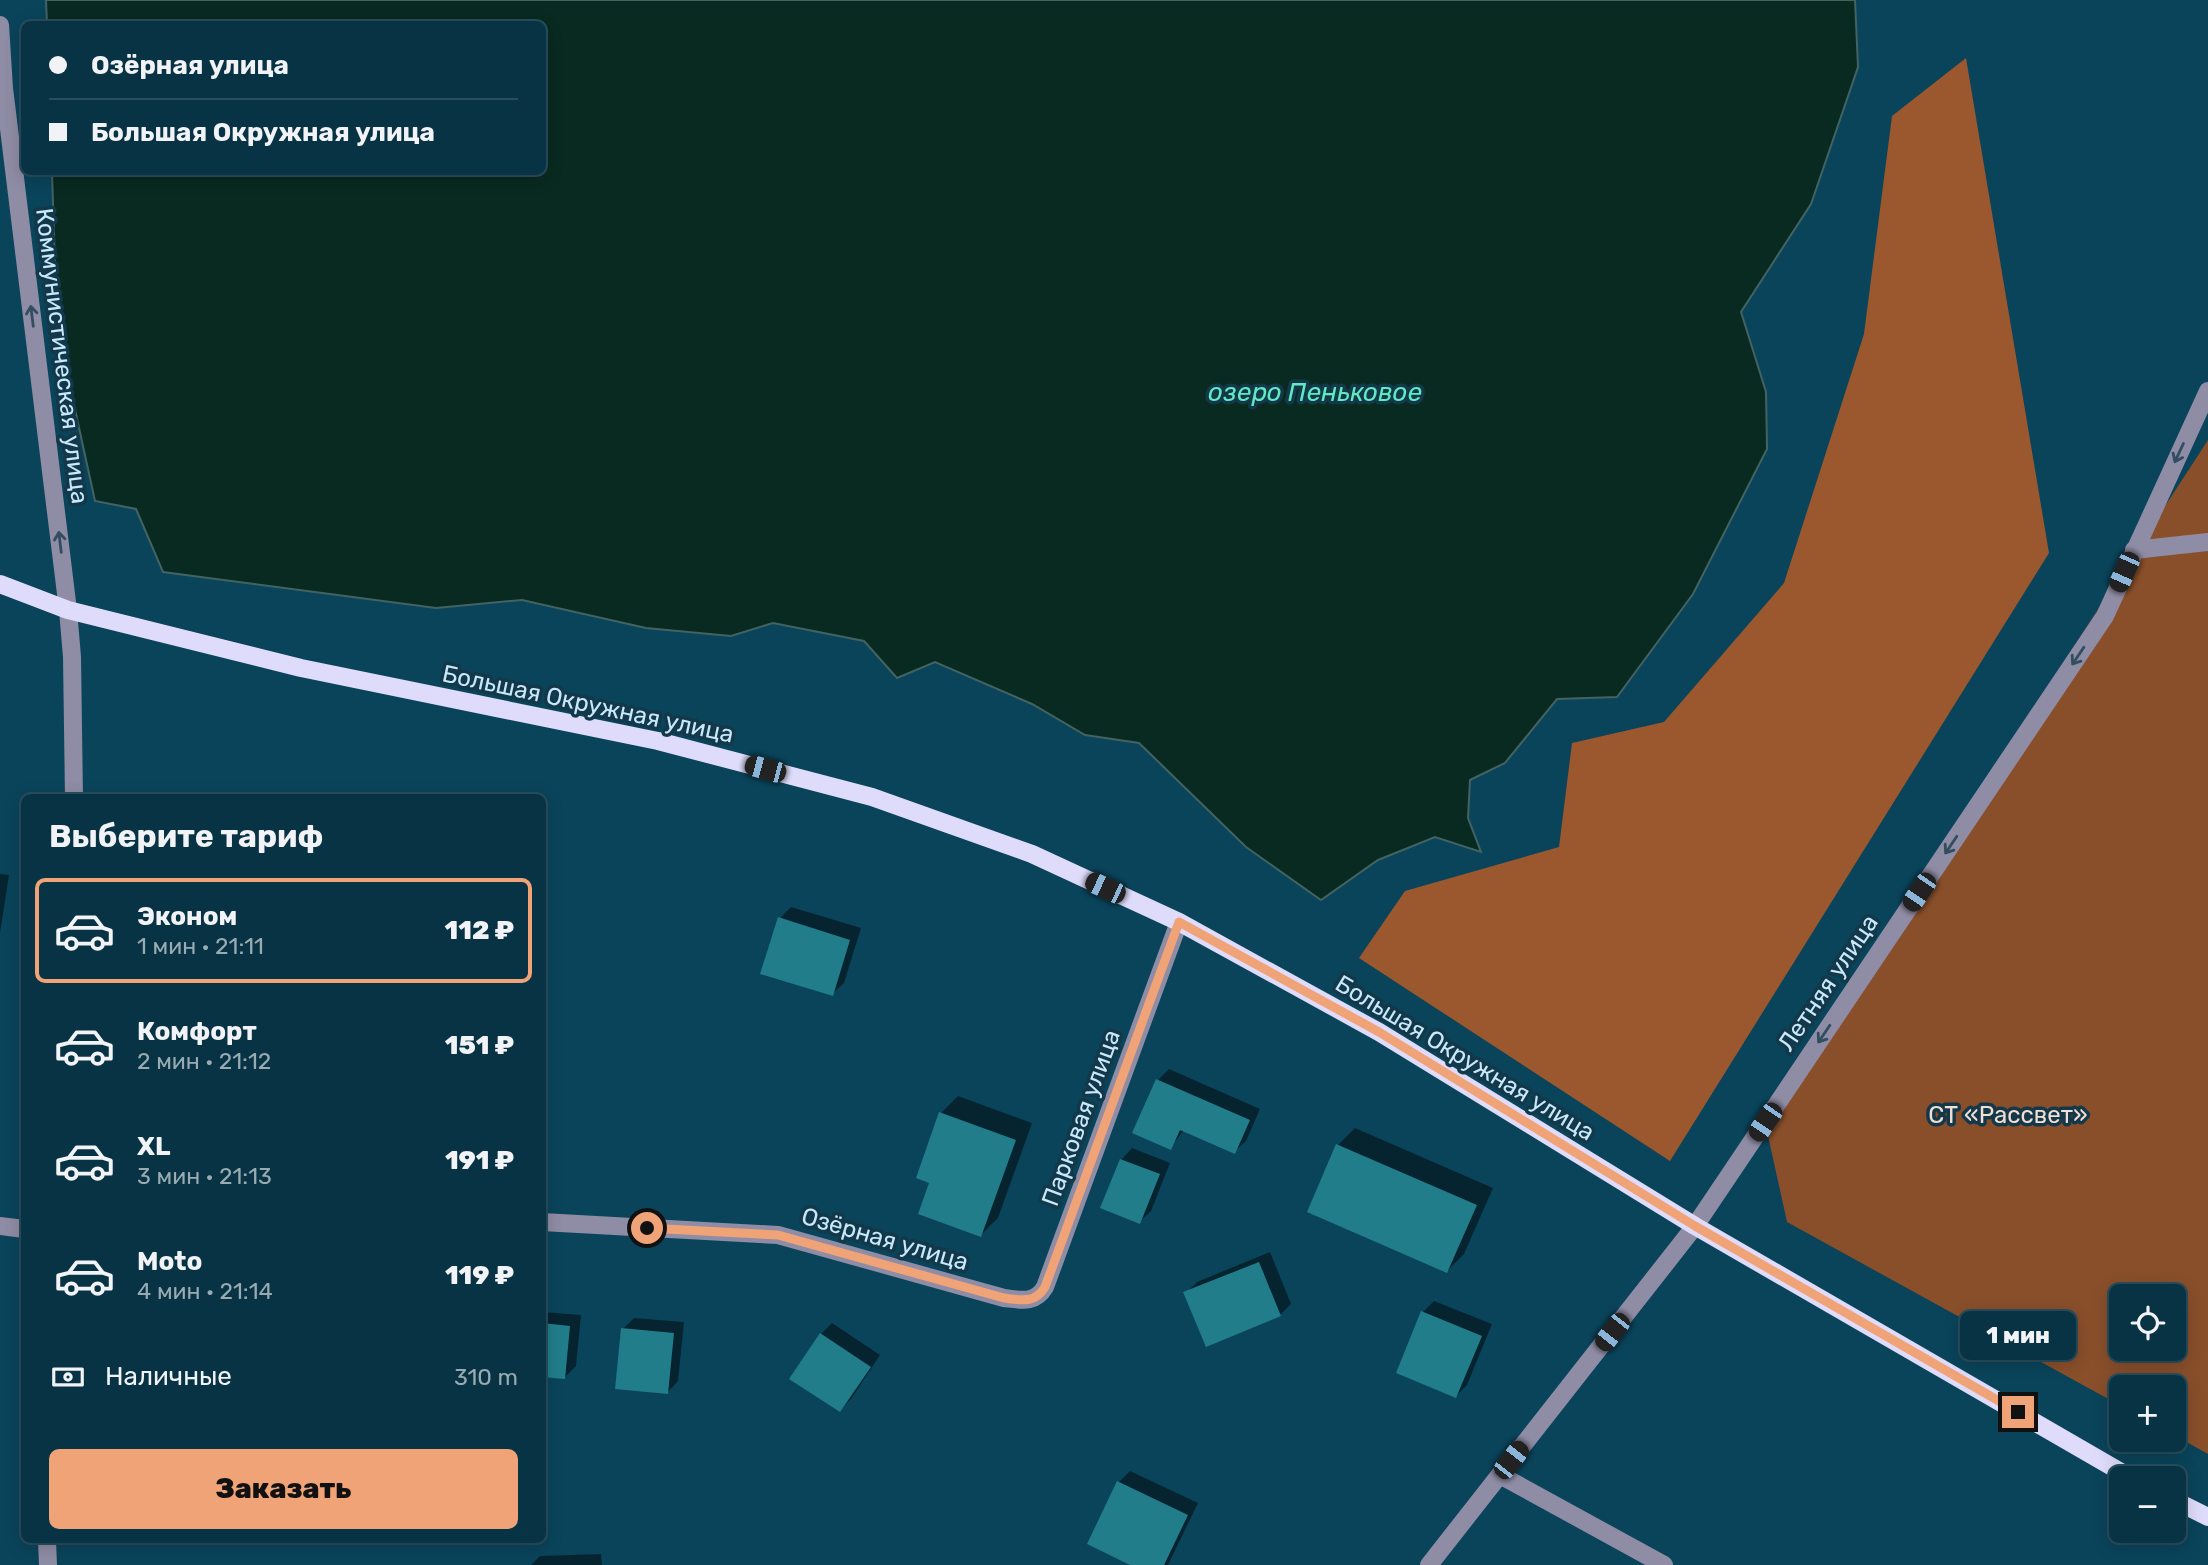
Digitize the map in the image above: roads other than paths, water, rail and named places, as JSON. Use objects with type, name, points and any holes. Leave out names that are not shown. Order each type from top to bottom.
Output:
[{"type":"main road","name":"Большая Окружная улица","points":[[0,584],[68,610],[302,668],[658,741],[872,797],[1032,854],[1179,922],[1379,1032],[1695,1226],[2110,1466]]},
{"type":"main road","points":[[2186,1506],[2208,1517]]},
{"type":"street","name":"Коммунистическая улица","points":[[0,25],[4,88],[68,610],[72,657],[74,794]]},
{"type":"street","name":"Летняя улица","points":[[1429,1565],[1695,1226],[2105,616],[2208,391]]},
{"type":"street","points":[[2134,550],[2208,542]]},
{"type":"street","name":"Парковая улица","points":[[1004,1298],[1032,1300],[1040,1295],[1045,1287],[1179,922]]},
{"type":"street","name":"Озёрная улица","points":[[546,1222],[778,1235],[1004,1298]]},
{"type":"street","points":[[0,1226],[21,1229]]},
{"type":"street","points":[[1500,1475],[1664,1565]]},
{"type":"street","points":[[47,1543],[48,1565]]},
{"type":"water","name":"озеро Пеньковое","points":[[46,0],[1855,0],[1858,67],[1811,204],[1741,312],[1766,392],[1767,449],[1693,594],[1617,697],[1557,699],[1505,763],[1470,780],[1468,818],[1481,852],[1435,837],[1378,860],[1321,900],[1246,847],[1139,743],[1085,735],[1032,704],[935,662],[897,678],[864,641],[773,623],[731,636],[646,628],[522,600],[436,608],[163,572],[136,509],[95,501],[57,327],[52,175],[546,175],[546,21],[47,21]]},
{"type":"park label","name":"СТ «Рассвет»","points":[[2008,1115]]}]
